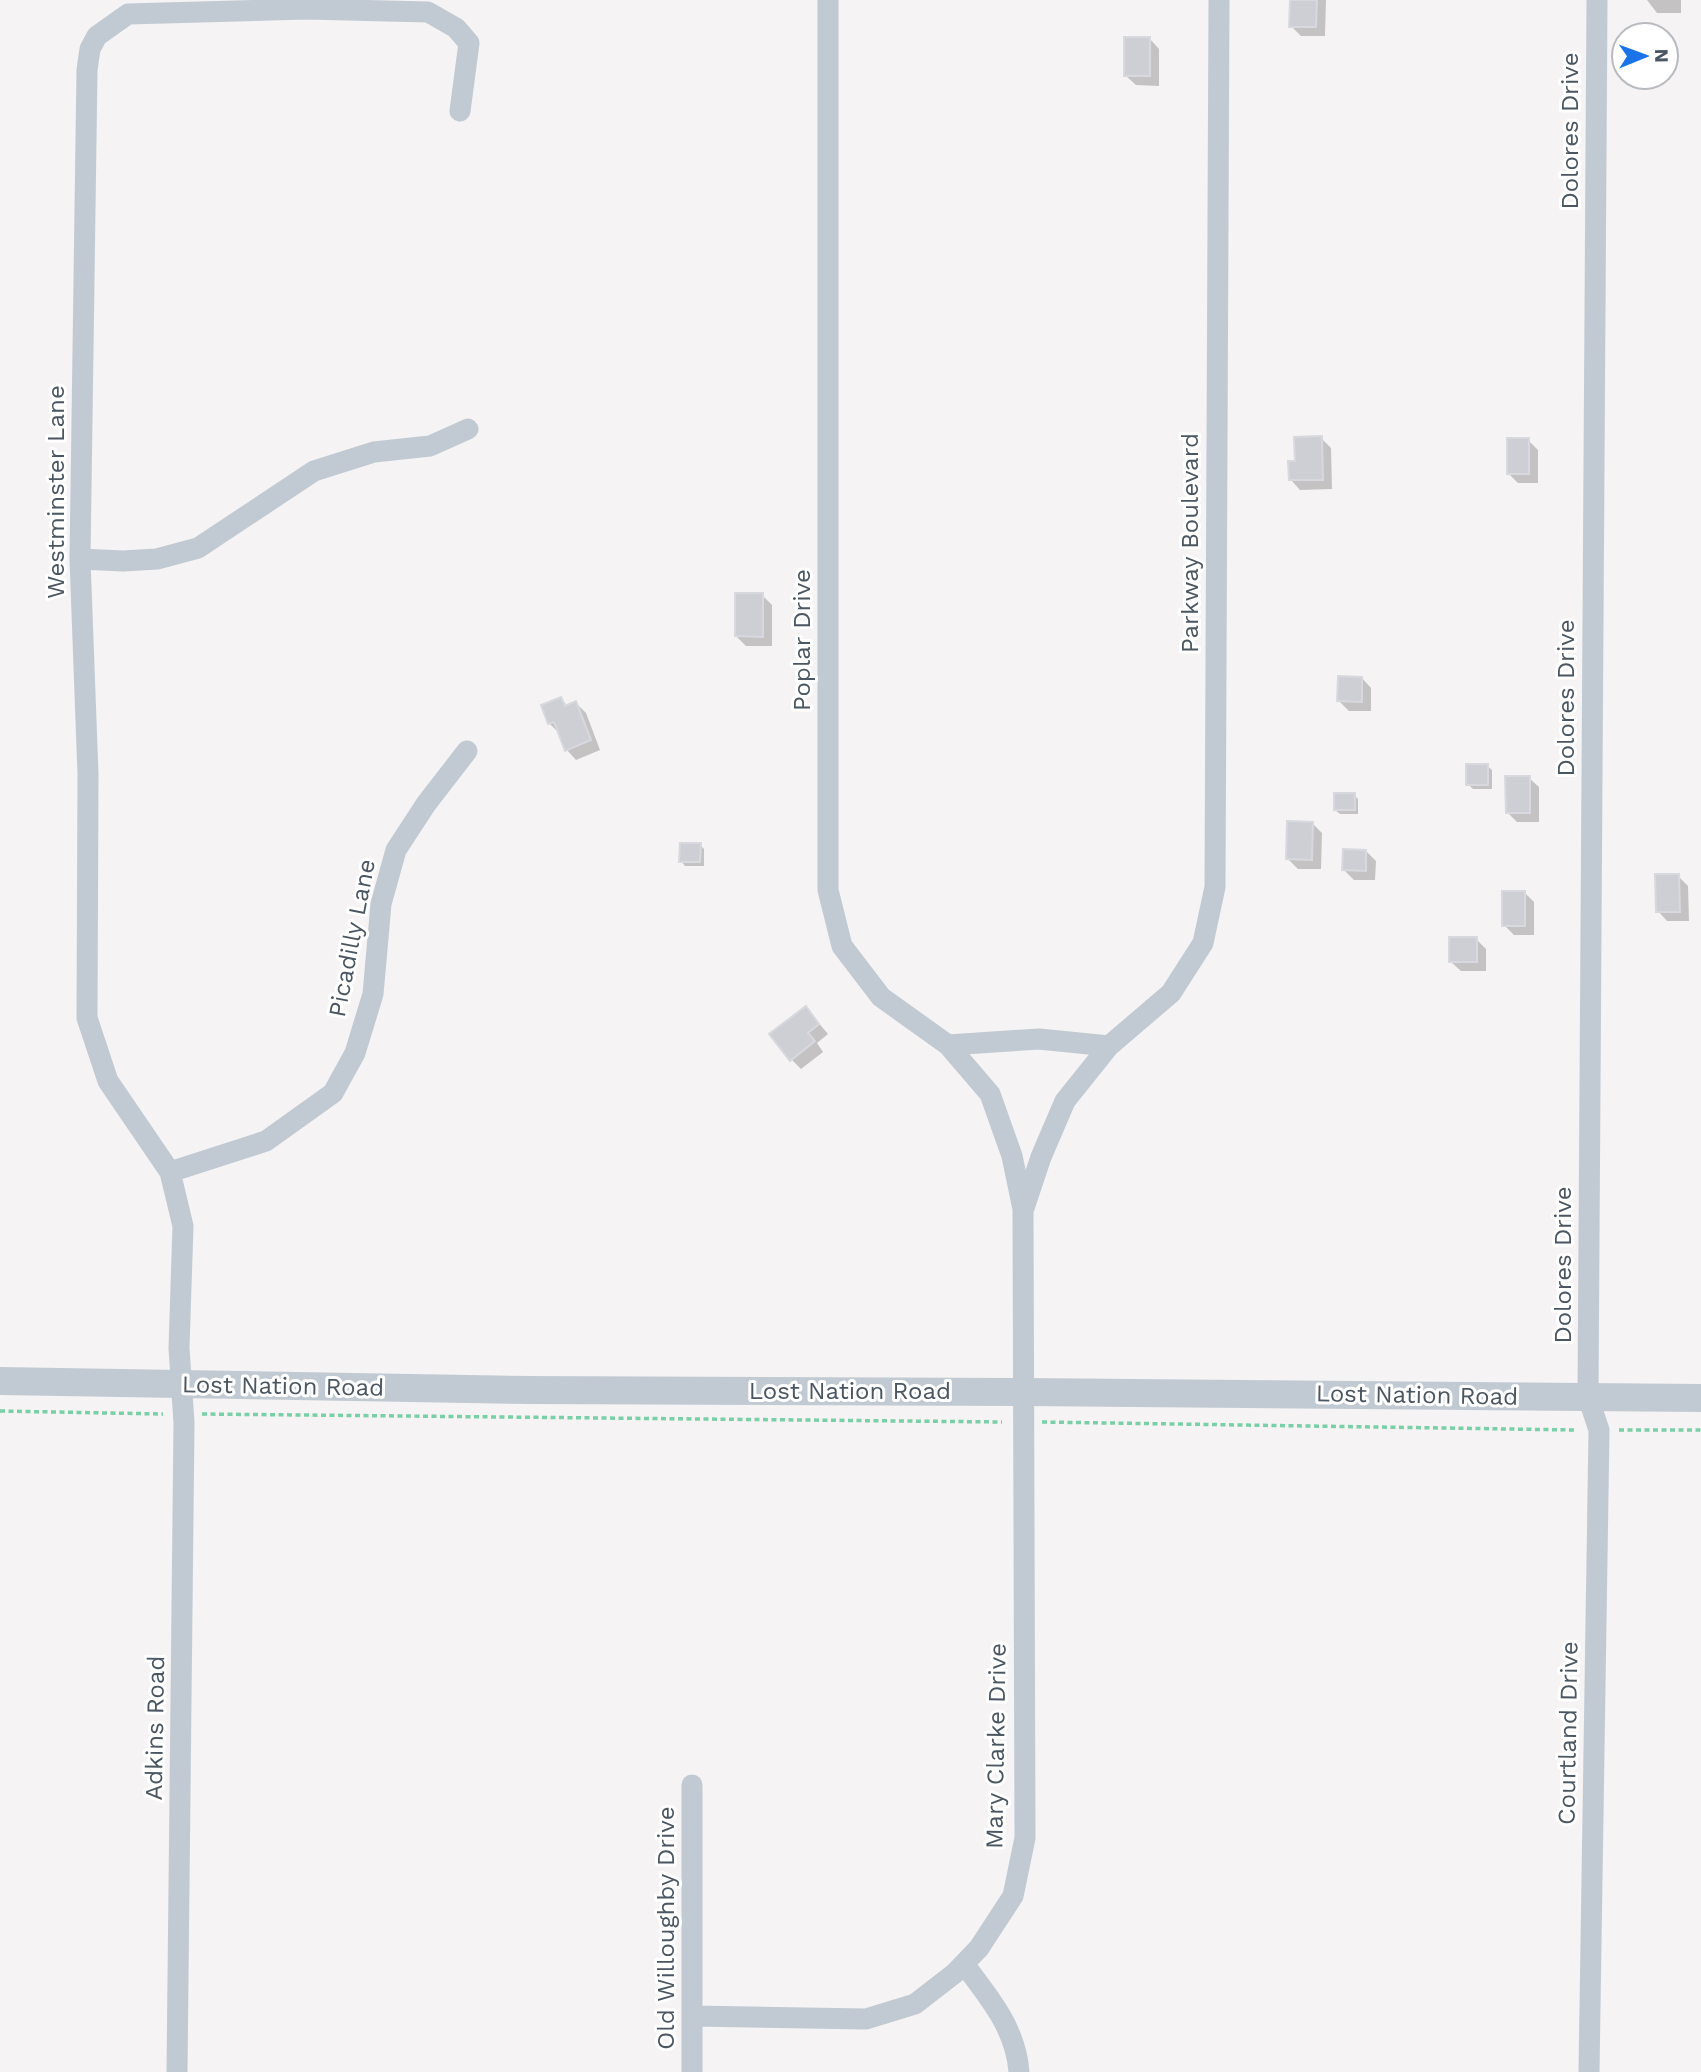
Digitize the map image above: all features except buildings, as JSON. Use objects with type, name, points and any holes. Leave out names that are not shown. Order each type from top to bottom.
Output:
[{"type":"street","name":"Poplar Drive","points":[[828,0],[828,890],[842,946],[881,997],[948,1045],[990,1094],[1012,1156],[1023,1211]]},
{"type":"street","name":"Parkway Boulevard","points":[[1024,1392],[1023,1211],[1041,1157],[1065,1101],[1108,1046],[1171,993],[1203,943],[1214,887],[1219,0]]},
{"type":"street","name":"Dolores Drive","points":[[1588,1397],[1597,0]]},
{"type":"street","name":"Westminster Lane","points":[[182,1385],[179,1348],[183,1226],[170,1172],[108,1082],[87,1018],[88,774],[80,559],[87,70],[90,49],[97,36],[128,14],[306,5],[428,12],[456,28],[469,43],[460,111]]},
{"type":"street","points":[[80,559],[157,559],[198,548],[314,471],[374,452],[430,446],[468,429]]},
{"type":"street","name":"Picadilly Lane","points":[[170,1172],[266,1142],[334,1093],[355,1053],[373,994],[381,904],[396,850],[426,804],[467,751]]},
{"type":"street","points":[[948,1045],[1039,1039],[1108,1046]]},
{"type":"street","name":"Lost Nation Road","points":[[0,1381],[529,1390],[1701,1398]]},
{"type":"street","name":"Adkins Road","points":[[177,2072],[184,1415],[182,1385]]},
{"type":"street","name":"Mary Clarke Drive","points":[[692,2016],[866,2019],[915,2004],[964,1964],[979,1948],[1013,1895],[1025,1838],[1024,1392]]},
{"type":"street","name":"Courtland Drive","points":[[1588,1397],[1599,1430],[1589,2072]]},
{"type":"street","name":"Old Willoughby Drive","points":[[692,1785],[692,2072]]},
{"type":"street","points":[[964,1964],[1000,2011],[1018,2054],[1019,2072]]},
{"type":"path","points":[[0,1410],[184,1415],[1701,1430]]}]
